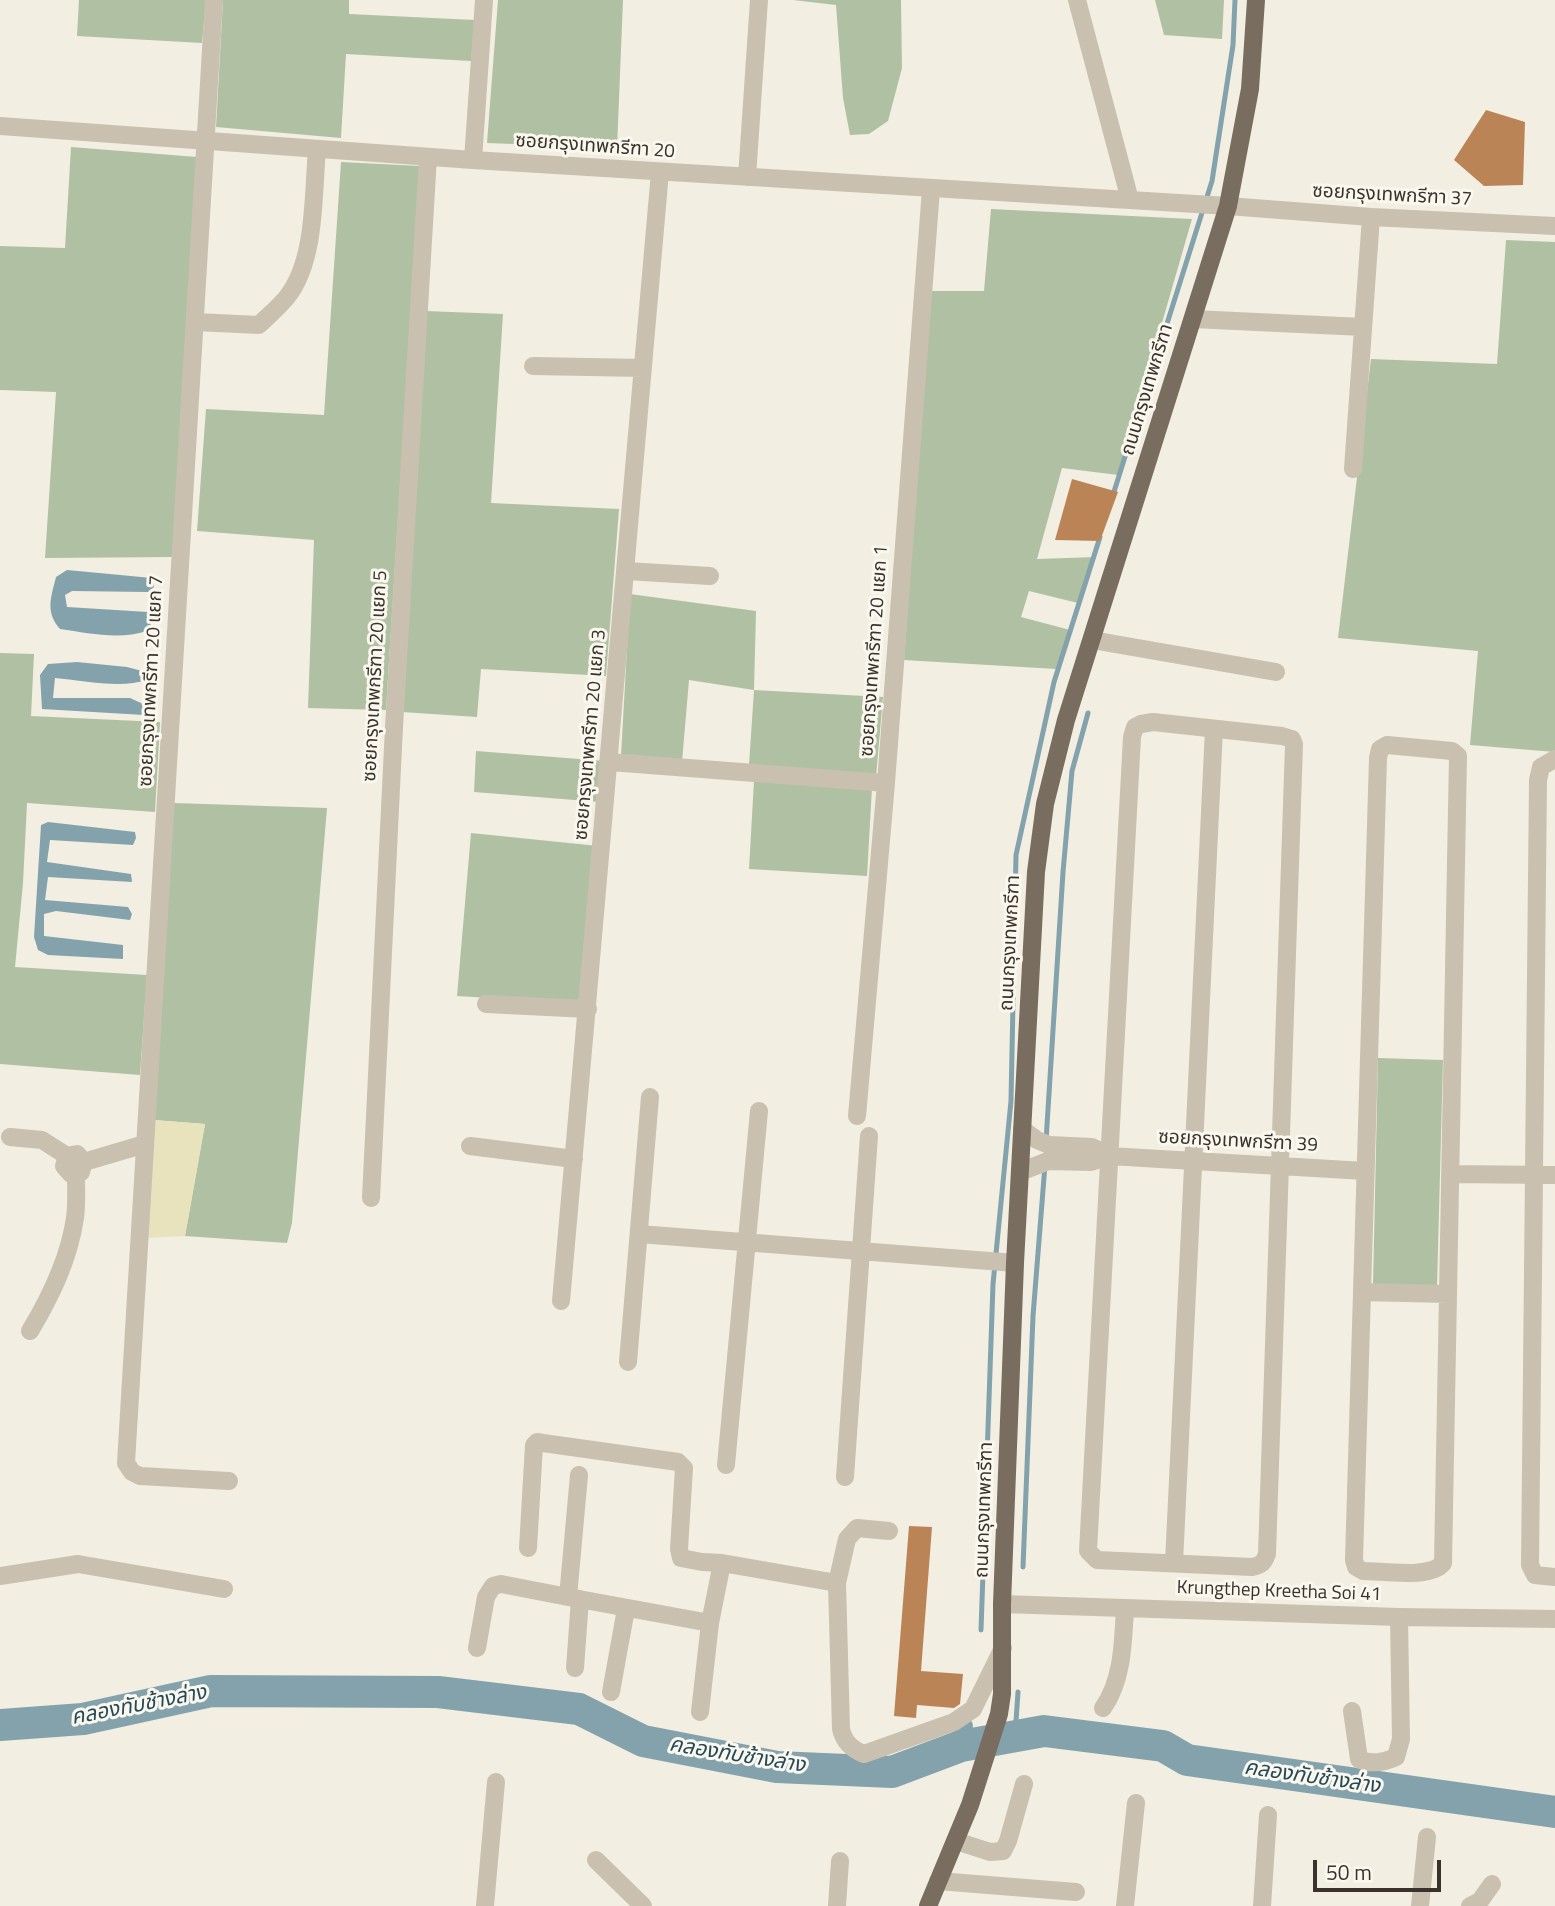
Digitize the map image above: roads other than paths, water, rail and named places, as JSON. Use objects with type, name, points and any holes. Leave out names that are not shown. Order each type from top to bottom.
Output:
[{"type":"main road","name":"ถนนกรุงเทพกรีฑา","points":[[929,1906],[970,1805],[999,1714],[1003,1648],[1009,1263],[1020,1172],[1040,836],[1053,764],[1193,319],[1250,89],[1256,0]]},
{"type":"street","name":"ซอยกรุงเทพกรีฑา 20 แยก 7","points":[[214,0],[126,1463],[132,1472],[139,1476],[229,1481]]},
{"type":"street","points":[[473,160],[484,0]]},
{"type":"street","points":[[747,177],[760,0]]},
{"type":"street","points":[[1077,0],[1130,201]]},
{"type":"street","name":"ซอยกรุงเทพกรีฑา 20","points":[[0,126],[473,160],[1188,204]]},
{"type":"street","points":[[195,322],[259,325],[288,297],[300,274],[309,243],[317,149]]},
{"type":"street","name":"ซอยกรุงเทพกรีฑา 20 แยก 5","points":[[371,1198],[394,713],[428,157]]},
{"type":"street","name":"ซอยกรุงเทพกรีฑา 20 แยก 3","points":[[561,1301],[660,172]]},
{"type":"street","name":"ซอยกรุงเทพกรีฑา 20 แยก 1","points":[[858,1116],[931,189]]},
{"type":"street","name":"ซอยกรุงเทพกรีฑา 37","points":[[1188,204],[1555,226]]},
{"type":"street","points":[[1353,469],[1371,217]]},
{"type":"street","points":[[1193,319],[1363,327]]},
{"type":"street","points":[[533,366],[643,368]]},
{"type":"street","points":[[626,571],[710,576]]},
{"type":"street","points":[[1092,640],[1276,672]]},
{"type":"street","points":[[1153,722],[1292,739],[1294,744],[1267,1554],[1260,1566],[1097,1560],[1088,1551],[1109,1156],[1132,737],[1135,727],[1153,722]]},
{"type":"street","points":[[1174,1563],[1214,729]]},
{"type":"street","points":[[1387,745],[1452,751],[1458,756],[1443,1563],[1438,1570],[1427,1573],[1363,1570],[1356,1567],[1354,1560],[1365,1171],[1378,758],[1380,750],[1387,745]]},
{"type":"street","points":[[1555,759],[1541,767],[1538,780],[1530,1565],[1535,1575],[1555,1577]]},
{"type":"street","points":[[610,762],[886,783]]},
{"type":"street","points":[[486,1004],[588,1009]]},
{"type":"street","points":[[628,1362],[650,1097]]},
{"type":"street","points":[[726,1465],[759,1111]]},
{"type":"street","name":"ซอยกรุงเทพกรีฑา 39","points":[[1022,1129],[1049,1145],[1092,1147],[1109,1156]]},
{"type":"street","points":[[845,1477],[869,1136]]},
{"type":"street","points":[[10,1137],[42,1140],[76,1164]]},
{"type":"street","points":[[76,1164],[145,1144]]},
{"type":"street","points":[[470,1146],[574,1159]]},
{"type":"street","name":"ซอยกรุงเทพกรีฑา 39","points":[[1020,1172],[1048,1161],[1091,1162],[1109,1156],[1365,1171]]},
{"type":"street","points":[[30,1331],[64,1265],[75,1218],[76,1164]]},
{"type":"street","points":[[1450,1174],[1555,1175]]},
{"type":"street","points":[[639,1234],[1009,1263]]},
{"type":"street","points":[[1362,1292],[1448,1294]]},
{"type":"street","points":[[528,1548],[534,1446],[537,1442],[678,1462],[684,1468],[678,1549],[681,1558],[837,1583]]},
{"type":"street","points":[[575,1668],[574,1598],[579,1475]]},
{"type":"street","points":[[889,1531],[857,1528],[847,1539],[837,1583],[841,1730],[844,1740],[856,1751],[864,1754],[954,1722],[973,1709],[1003,1648]]},
{"type":"street","points":[[700,1712],[710,1623],[722,1563]]},
{"type":"street","points":[[0,1576],[78,1564],[224,1589]]},
{"type":"street","points":[[477,1648],[486,1597],[493,1586],[501,1584],[710,1623]]},
{"type":"street","name":"Krungthep Kreetha Soi 41","points":[[1002,1604],[1399,1617],[1555,1619]]},
{"type":"street","points":[[1103,1707],[1109,1699],[1121,1662],[1125,1608]]},
{"type":"street","points":[[611,1692],[626,1609]]},
{"type":"street","points":[[1352,1711],[1359,1759],[1363,1762],[1387,1762],[1396,1757],[1401,1739],[1399,1617]]},
{"type":"street","points":[[485,1906],[496,1782]]},
{"type":"street","points":[[956,1841],[990,1852],[1003,1851],[1024,1784]]},
{"type":"street","points":[[1125,1906],[1136,1802]]},
{"type":"street","points":[[1262,1906],[1268,1815]]},
{"type":"street","points":[[1424,1905],[1427,1837]]},
{"type":"street","points":[[596,1860],[643,1906]]},
{"type":"street","points":[[837,1906],[840,1861]]},
{"type":"street","points":[[938,1881],[1076,1892]]},
{"type":"street","points":[[1470,1906],[1479,1901],[1492,1884]]},
{"type":"water","points":[[67,570],[152,578],[154,587],[148,592],[72,591],[65,595],[67,607],[148,612],[151,624],[147,631],[115,635],[60,629],[52,617],[51,598],[56,577]]},
{"type":"water","points":[[77,662],[127,667],[146,672],[146,680],[113,684],[55,678],[53,698],[130,698],[147,709],[144,715],[42,709],[40,675],[48,664]]},
{"type":"water","points":[[48,822],[135,832],[133,845],[50,840],[47,862],[131,874],[132,882],[48,877],[45,900],[128,907],[132,914],[130,920],[56,911],[44,914],[44,936],[123,945],[123,959],[48,955],[38,950],[34,937],[41,825]]},
{"type":"waterway","points":[[1112,498],[1212,181],[1233,45],[1235,0]]},
{"type":"waterway","points":[[981,1630],[993,1284],[1011,1101],[1016,855],[1054,682],[1100,537]]},
{"type":"waterway","points":[[1046,1141],[1072,771],[1088,713]]},
{"type":"waterway","points":[[1023,1567],[1033,1316],[1045,1165]]},
{"type":"waterway","name":"คลองทับช้างล่าง","points":[[0,1725],[83,1719],[211,1691],[438,1692],[579,1709],[643,1741],[777,1767],[892,1772],[961,1746],[1044,1731],[1163,1746],[1187,1760],[1555,1812]]},
{"type":"waterway","points":[[1015,1736],[1018,1692]]},
{"type":"waterway","points":[[961,1746],[964,1726]]}]
